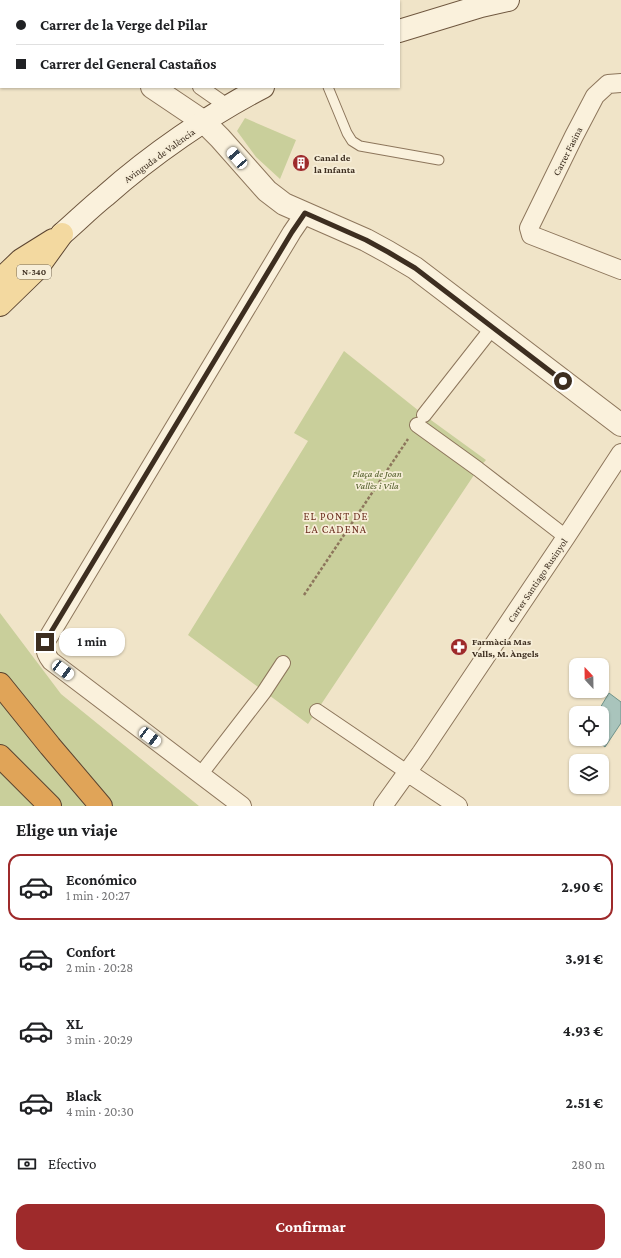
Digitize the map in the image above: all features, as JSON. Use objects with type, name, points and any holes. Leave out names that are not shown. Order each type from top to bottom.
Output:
[{"type":"highway","points":[[0,684],[101,806]]},
{"type":"highway","points":[[0,756],[50,806]]},
{"type":"main road","name":"Avinguda de València","points":[[0,280],[21,260],[62,234]]},
{"type":"main road","name":"Avinguda de València","points":[[0,305],[36,270],[62,234]]},
{"type":"street","points":[[400,31],[481,6],[508,0]]},
{"type":"street","name":"Carrer Fasina","points":[[621,83],[608,84],[596,96],[574,136],[528,228],[531,235],[621,270]]},
{"type":"street","points":[[153,88],[204,122],[267,191],[284,204],[366,240],[415,268],[621,425]]},
{"type":"street","points":[[201,88],[220,101]]},
{"type":"street","name":"Avinguda de València","points":[[62,234],[111,190],[175,141],[236,101],[261,88]]},
{"type":"street","points":[[242,806],[51,661],[46,655],[44,648],[48,636],[292,232],[305,213]]},
{"type":"street","points":[[493,327],[420,420],[478,469],[566,537]]},
{"type":"street","name":"Carrer Santiago Rusinyol","points":[[383,806],[566,537],[621,453]]},
{"type":"street","points":[[200,775],[264,692],[283,663]]},
{"type":"street","points":[[317,711],[458,806]]},
{"type":"lane","points":[[328,88],[347,133],[352,141],[360,146],[439,160]]},
{"type":"path","points":[[304,595],[420,420]]},
{"type":"green space","points":[[245,118],[296,140],[280,179],[256,157],[237,131]]},
{"type":"green space","name":"Plaça de Joan Vallès i Vila","points":[[344,351],[424,415],[486,460],[478,469],[308,724],[188,635],[308,441],[294,433]]},
{"type":"green space","points":[[0,613],[61,694],[199,806],[0,806]]},
{"type":"water","points":[[609,693],[621,702],[621,723],[609,741],[609,706],[601,706],[606,698],[609,698]]},
{"type":"place","name":"Canal de la Infanta","points":[[301,163]]},
{"type":"place","name":"Farmàcia Mas Valls, M. Àngels","points":[[459,647]]},
{"type":"district","name":"EL PONT DE LA CADENA","points":[[336,522]]},
{"type":"route","points":[[45,642],[292,232],[305,213],[366,240],[415,268],[563,381]]}]
